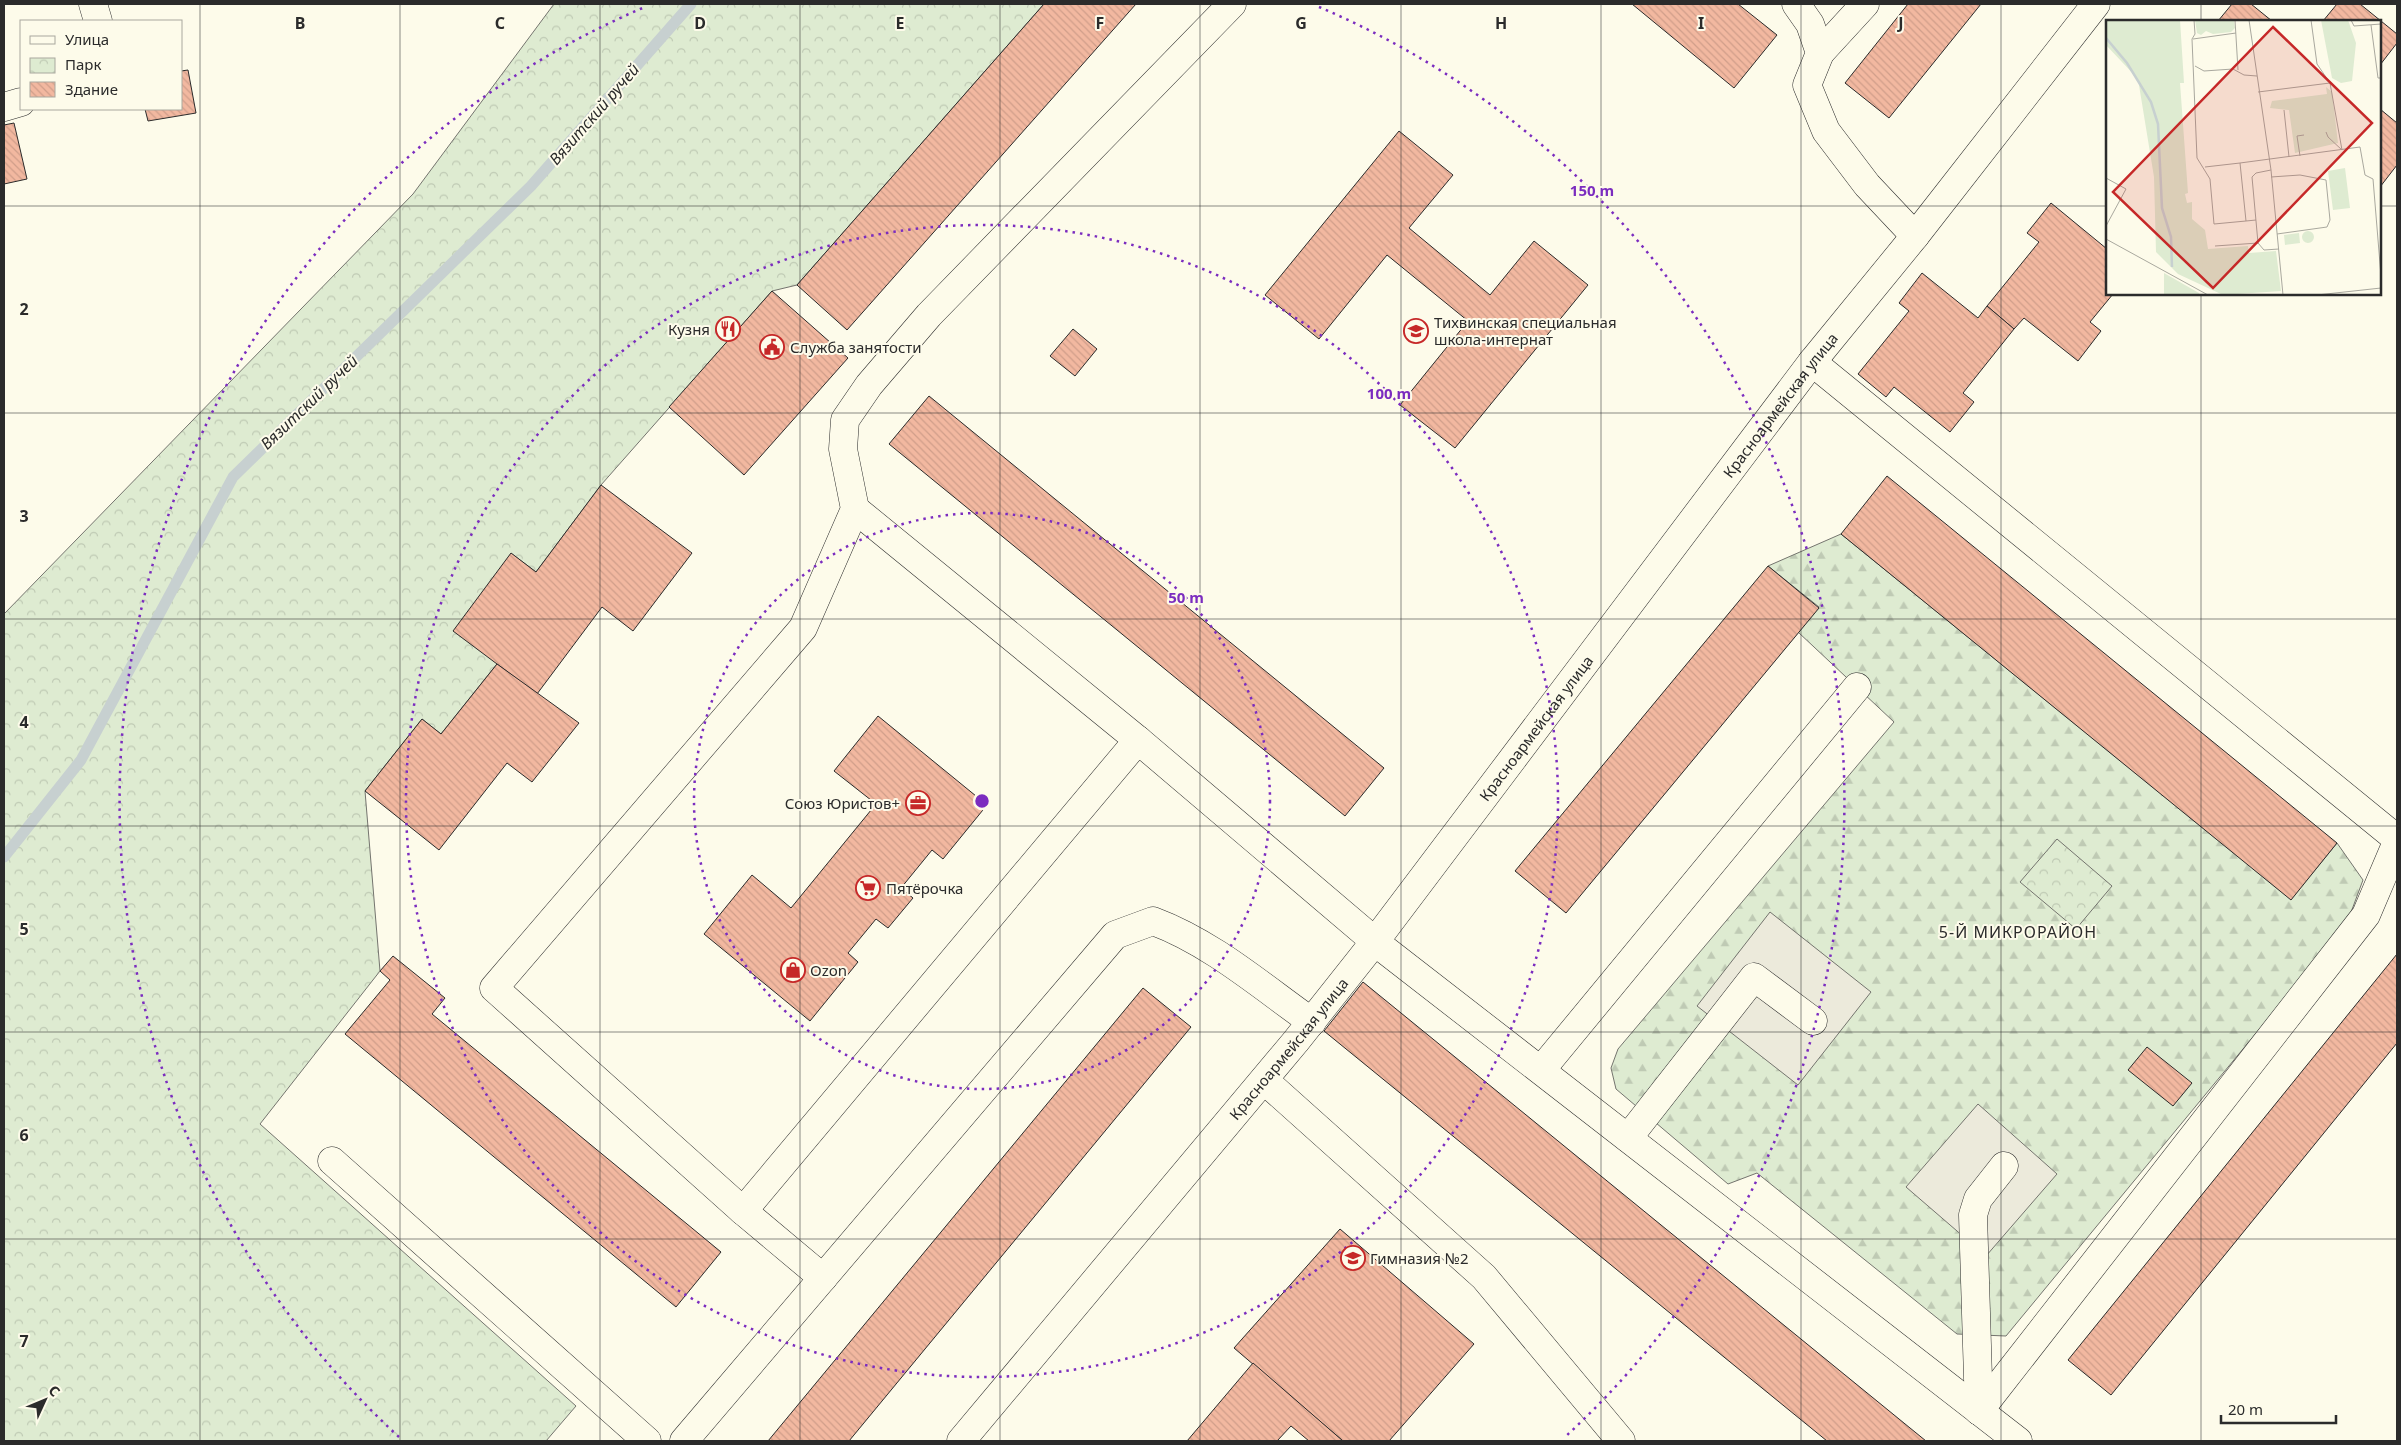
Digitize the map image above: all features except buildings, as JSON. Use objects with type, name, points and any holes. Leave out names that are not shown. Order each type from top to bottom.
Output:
[{"type":"street","points":[[93,4],[98,20]]},
{"type":"street","points":[[823,1278],[743,1211],[494,988],[803,628],[855,508],[843,449],[846,420],[869,386],[929,316],[1232,4]]},
{"type":"street","points":[[1796,4],[1810,24],[1820,53]]},
{"type":"street","points":[[1865,4],[1820,53],[1807,85],[1826,131],[1867,185],[1915,236]]},
{"type":"street","name":"Красноармейская улица","points":[[962,1441],[1312,1022],[1812,362],[1915,236],[2096,4]]},
{"type":"street","points":[[4,107],[20,102]]},
{"type":"street","points":[[1812,362],[2397,840],[2366,915],[1979,1411]]},
{"type":"street","points":[[855,508],[1138,740],[1376,940],[2018,1441]]},
{"type":"street","points":[[1541,1070],[1857,687]]},
{"type":"street","points":[[743,1211],[1138,740]]},
{"type":"street","points":[[684,1441],[1115,935],[1152,921],[1179,930],[1223,958],[1312,1022]]},
{"type":"street","points":[[1628,1138],[1754,977],[1813,1021]]},
{"type":"street","points":[[1264,1080],[1484,1276],[1621,1441]]},
{"type":"street","points":[[332,1161],[648,1441]]},
{"type":"street","points":[[1979,1411],[1973,1215],[1978,1198],[2004,1166]]},
{"type":"green space","points":[[554,4],[1044,4],[797,285],[772,291],[601,485],[536,572],[512,554],[497,664],[441,734],[422,719],[365,791],[380,971],[260,1124],[576,1406],[546,1441],[4,1441],[4,614],[413,194]]},
{"type":"green space","points":[[1841,534],[2291,899],[2337,843],[2363,880],[2347,923],[2006,1336],[1957,1334],[1757,1173],[1728,1184],[1616,1089],[1611,1068],[1618,1049],[1894,722],[1798,632],[1819,607],[1768,566]]},
{"type":"green space","points":[[2057,839],[2112,886],[2076,929],[2020,882]]},
{"type":"shaded area","points":[[1770,912],[1871,992],[1798,1085],[1697,1006]]},
{"type":"shaded area","points":[[1978,1104],[2057,1174],[1986,1256],[1906,1187]]},
{"type":"waterway","name":"Вязитский ручей","points":[[4,857],[81,760],[233,477],[531,186],[691,4]]},
{"type":"place","name":"Кузня","points":[[728,329]]},
{"type":"place","name":"Тихвинская специальная школа-интернат","points":[[1416,331]]},
{"type":"place","name":"Служба занятости","points":[[772,347]]},
{"type":"place","name":"Союз Юристов+","points":[[918,803]]},
{"type":"place","name":"Пятёрочка","points":[[868,888]]},
{"type":"place","name":"Ozon","points":[[793,970]]},
{"type":"place","name":"Гимназия №2","points":[[1353,1258]]},
{"type":"district","name":"5-Й МИКРОРАЙОН","points":[[2018,932]]}]
